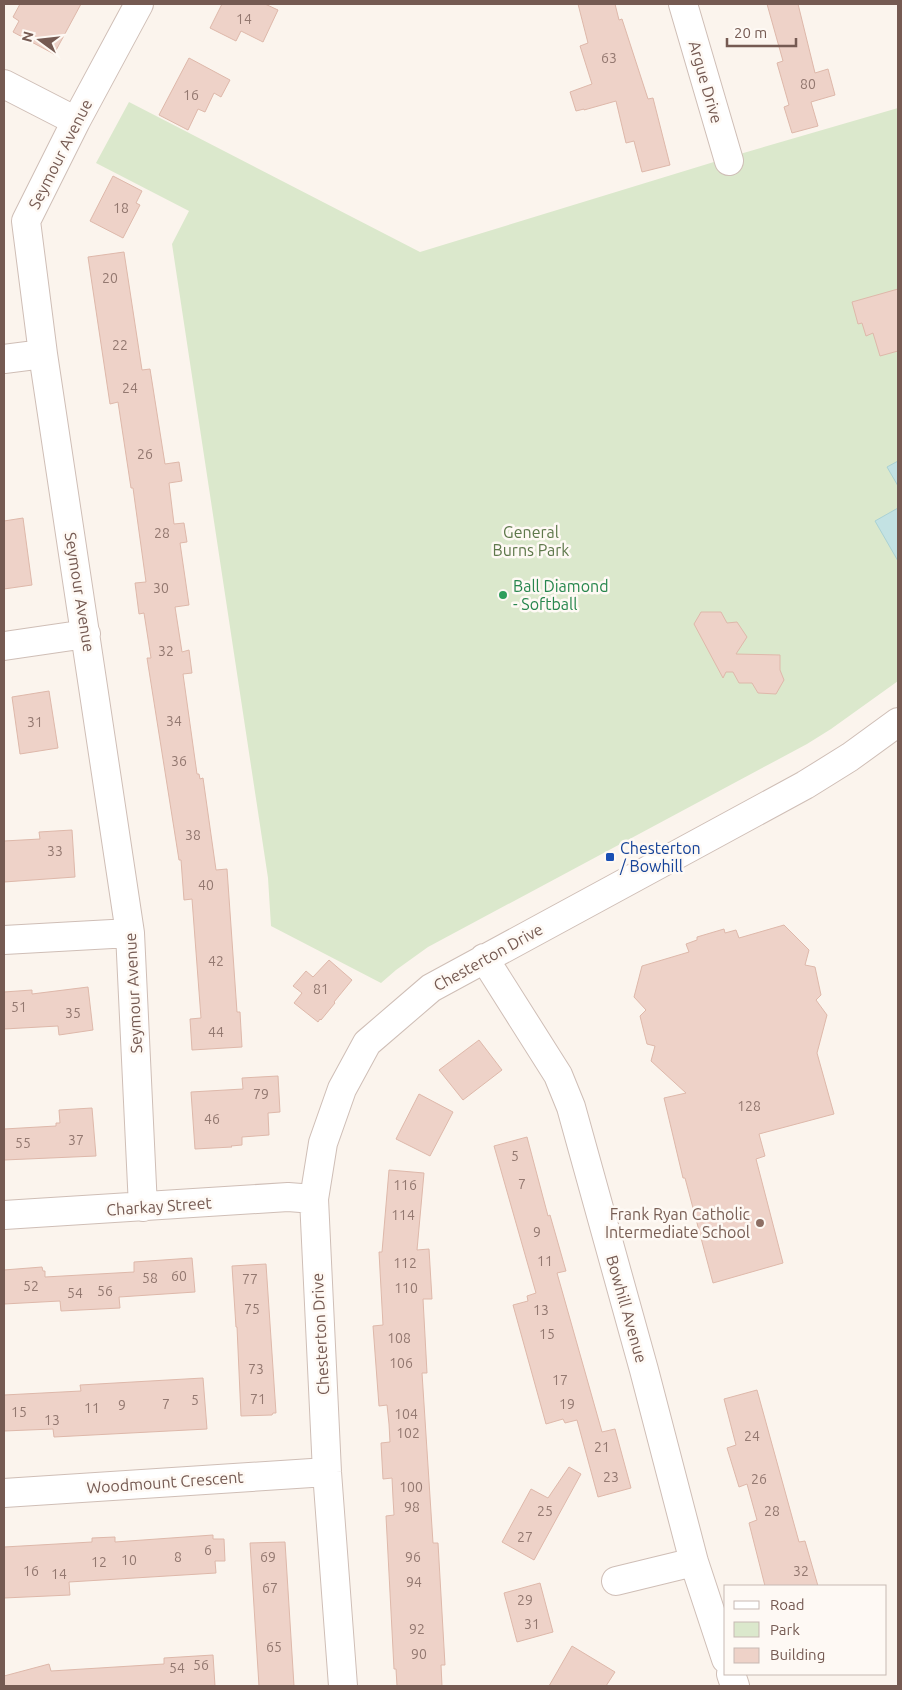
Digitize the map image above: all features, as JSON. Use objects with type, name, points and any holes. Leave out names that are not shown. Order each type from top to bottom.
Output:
[{"type":"street","name":"Seymour Avenue","points":[[138,4],[76,121],[26,222],[43,354],[130,933],[143,1207]]},
{"type":"street","name":"Argue Drive","points":[[683,4],[729,160]]},
{"type":"street","points":[[4,84],[76,121]]},
{"type":"street","points":[[4,359],[43,354]]},
{"type":"street","points":[[4,646],[86,634]]},
{"type":"street","name":"Chesterton Drive","points":[[343,1686],[326,1472],[314,1199],[323,1143],[342,1089],[368,1043],[431,988],[804,785],[850,757],[898,722]]},
{"type":"street","points":[[4,940],[130,933]]},
{"type":"street","name":"Bowhill Avenue","points":[[484,958],[558,1075],[571,1107],[644,1370],[694,1562],[724,1653]]},
{"type":"street","name":"Charkay Street","points":[[4,1215],[288,1197],[314,1199]]},
{"type":"street","name":"Woodmount Crescent","points":[[4,1493],[326,1472]]},
{"type":"street","points":[[616,1581],[694,1562]]},
{"type":"green space","name":"General Burns Park","points":[[129,102],[420,252],[740,154],[898,108],[898,681],[807,744],[428,947],[381,983],[271,926],[268,878],[172,244],[189,211],[96,163]]},
{"type":"water","points":[[898,461],[898,486],[887,467]]},
{"type":"water","points":[[898,508],[898,561],[875,521]]},
{"type":"building","points":[[20,4],[81,4],[54,54],[13,32],[19,21],[13,17]]},
{"type":"building","points":[[222,4],[265,4],[278,10],[263,42],[241,31],[236,41],[210,28]]},
{"type":"building","points":[[578,4],[615,4],[619,20],[622,19],[648,99],[653,98],[670,165],[642,172],[634,141],[626,143],[616,101],[576,111],[570,92],[592,84],[580,46],[588,43]]},
{"type":"building","points":[[767,4],[798,4],[815,73],[828,69],[835,95],[811,102],[818,126],[792,133],[784,107],[789,105],[777,63],[783,61]]},
{"type":"building","points":[[189,58],[230,80],[221,97],[214,93],[205,112],[198,109],[188,130],[159,115]]},
{"type":"building","points":[[113,176],[142,191],[136,203],[140,205],[123,238],[90,221]]},
{"type":"building","points":[[124,252],[142,370],[150,369],[165,464],[179,462],[182,481],[169,483],[174,524],[184,523],[187,542],[180,543],[189,605],[175,607],[182,652],[189,650],[192,673],[183,674],[197,774],[199,774],[200,779],[203,778],[216,870],[227,869],[237,1012],[240,1012],[242,1047],[192,1050],[190,1019],[201,1018],[192,899],[184,900],[181,860],[179,860],[147,658],[151,658],[144,613],[139,614],[135,583],[146,582],[133,488],[131,488],[118,402],[110,404],[88,257]]},
{"type":"building","points":[[898,289],[898,351],[880,356],[873,333],[866,336],[862,323],[858,324],[852,302]]},
{"type":"building","points":[[23,518],[32,585],[4,589],[4,521]]},
{"type":"building","points":[[701,612],[721,612],[727,623],[737,622],[747,637],[736,654],[780,655],[780,670],[784,680],[776,694],[758,693],[752,683],[739,683],[733,672],[726,672],[723,678],[694,624]]},
{"type":"building","points":[[49,691],[58,748],[20,754],[12,697]]},
{"type":"building","points":[[72,830],[75,877],[4,882],[4,841],[40,839],[39,832]]},
{"type":"building","points":[[784,925],[809,950],[805,965],[815,967],[821,995],[816,1000],[827,1015],[817,1053],[834,1114],[759,1134],[765,1156],[756,1159],[783,1263],[713,1283],[685,1178],[683,1178],[664,1098],[686,1093],[651,1061],[655,1046],[647,1044],[640,1016],[646,1010],[634,997],[642,966],[689,952],[686,944],[697,940],[697,937],[724,929],[725,933],[736,930],[739,938]]},
{"type":"building","points":[[329,960],[352,980],[318,1022],[294,1003],[302,993],[293,986],[306,971],[313,977]]},
{"type":"building","points":[[88,987],[93,1030],[59,1035],[58,1026],[4,1029],[4,992],[32,990],[32,994]]},
{"type":"building","points":[[479,1040],[502,1070],[463,1100],[439,1070]]},
{"type":"building","points":[[278,1076],[280,1112],[268,1113],[269,1135],[242,1137],[242,1145],[232,1147],[195,1149],[191,1092],[243,1089],[242,1078]]},
{"type":"building","points":[[419,1094],[453,1112],[430,1156],[396,1139]]},
{"type":"building","points":[[92,1108],[96,1156],[4,1160],[4,1129],[56,1126],[56,1123],[60,1123],[59,1110]]},
{"type":"building","points":[[527,1137],[548,1216],[550,1215],[566,1271],[557,1273],[602,1432],[615,1429],[631,1488],[598,1497],[577,1420],[565,1423],[563,1419],[546,1424],[513,1305],[528,1301],[527,1296],[536,1293],[494,1146]]},
{"type":"building","points":[[389,1170],[424,1173],[417,1250],[429,1249],[432,1299],[423,1299],[427,1373],[422,1373],[433,1543],[438,1543],[445,1665],[441,1665],[442,1686],[397,1686],[396,1669],[394,1669],[386,1516],[394,1515],[392,1478],[383,1479],[381,1443],[390,1442],[389,1424],[387,1405],[379,1406],[373,1326],[383,1325],[379,1252],[382,1252]]},
{"type":"building","points":[[192,1258],[195,1292],[119,1297],[120,1308],[61,1311],[60,1301],[4,1304],[4,1270],[42,1267],[43,1271],[45,1271],[45,1277],[134,1272],[134,1262]]},
{"type":"building","points":[[266,1264],[276,1413],[272,1415],[241,1416],[232,1266]]},
{"type":"building","points":[[203,1378],[207,1429],[54,1437],[53,1429],[4,1431],[4,1395],[81,1391],[80,1385]]},
{"type":"building","points":[[757,1390],[799,1542],[805,1541],[818,1585],[765,1585],[749,1523],[757,1520],[747,1484],[739,1487],[727,1448],[736,1445],[724,1399]]},
{"type":"building","points":[[569,1467],[581,1474],[534,1560],[502,1542],[531,1489],[548,1498]]},
{"type":"building","points":[[213,1535],[213,1539],[224,1539],[225,1561],[215,1561],[216,1573],[69,1582],[70,1595],[4,1598],[4,1547],[92,1542],[92,1538],[115,1537],[115,1542]]},
{"type":"building","points":[[285,1542],[294,1686],[259,1686],[250,1543]]},
{"type":"building","points":[[540,1583],[553,1632],[517,1642],[504,1593]]},
{"type":"building","points":[[572,1646],[615,1672],[606,1686],[549,1686]]},
{"type":"building","points":[[213,1655],[215,1686],[4,1686],[4,1676],[49,1664],[51,1671],[164,1664],[164,1658]]},
{"type":"place","name":"Ball Diamond - Softball","points":[[503,595]]},
{"type":"place","name":"Chesterton / Bowhill","points":[[610,857]]},
{"type":"place","name":"Frank Ryan Catholic Intermediate School","points":[[760,1223]]}]
